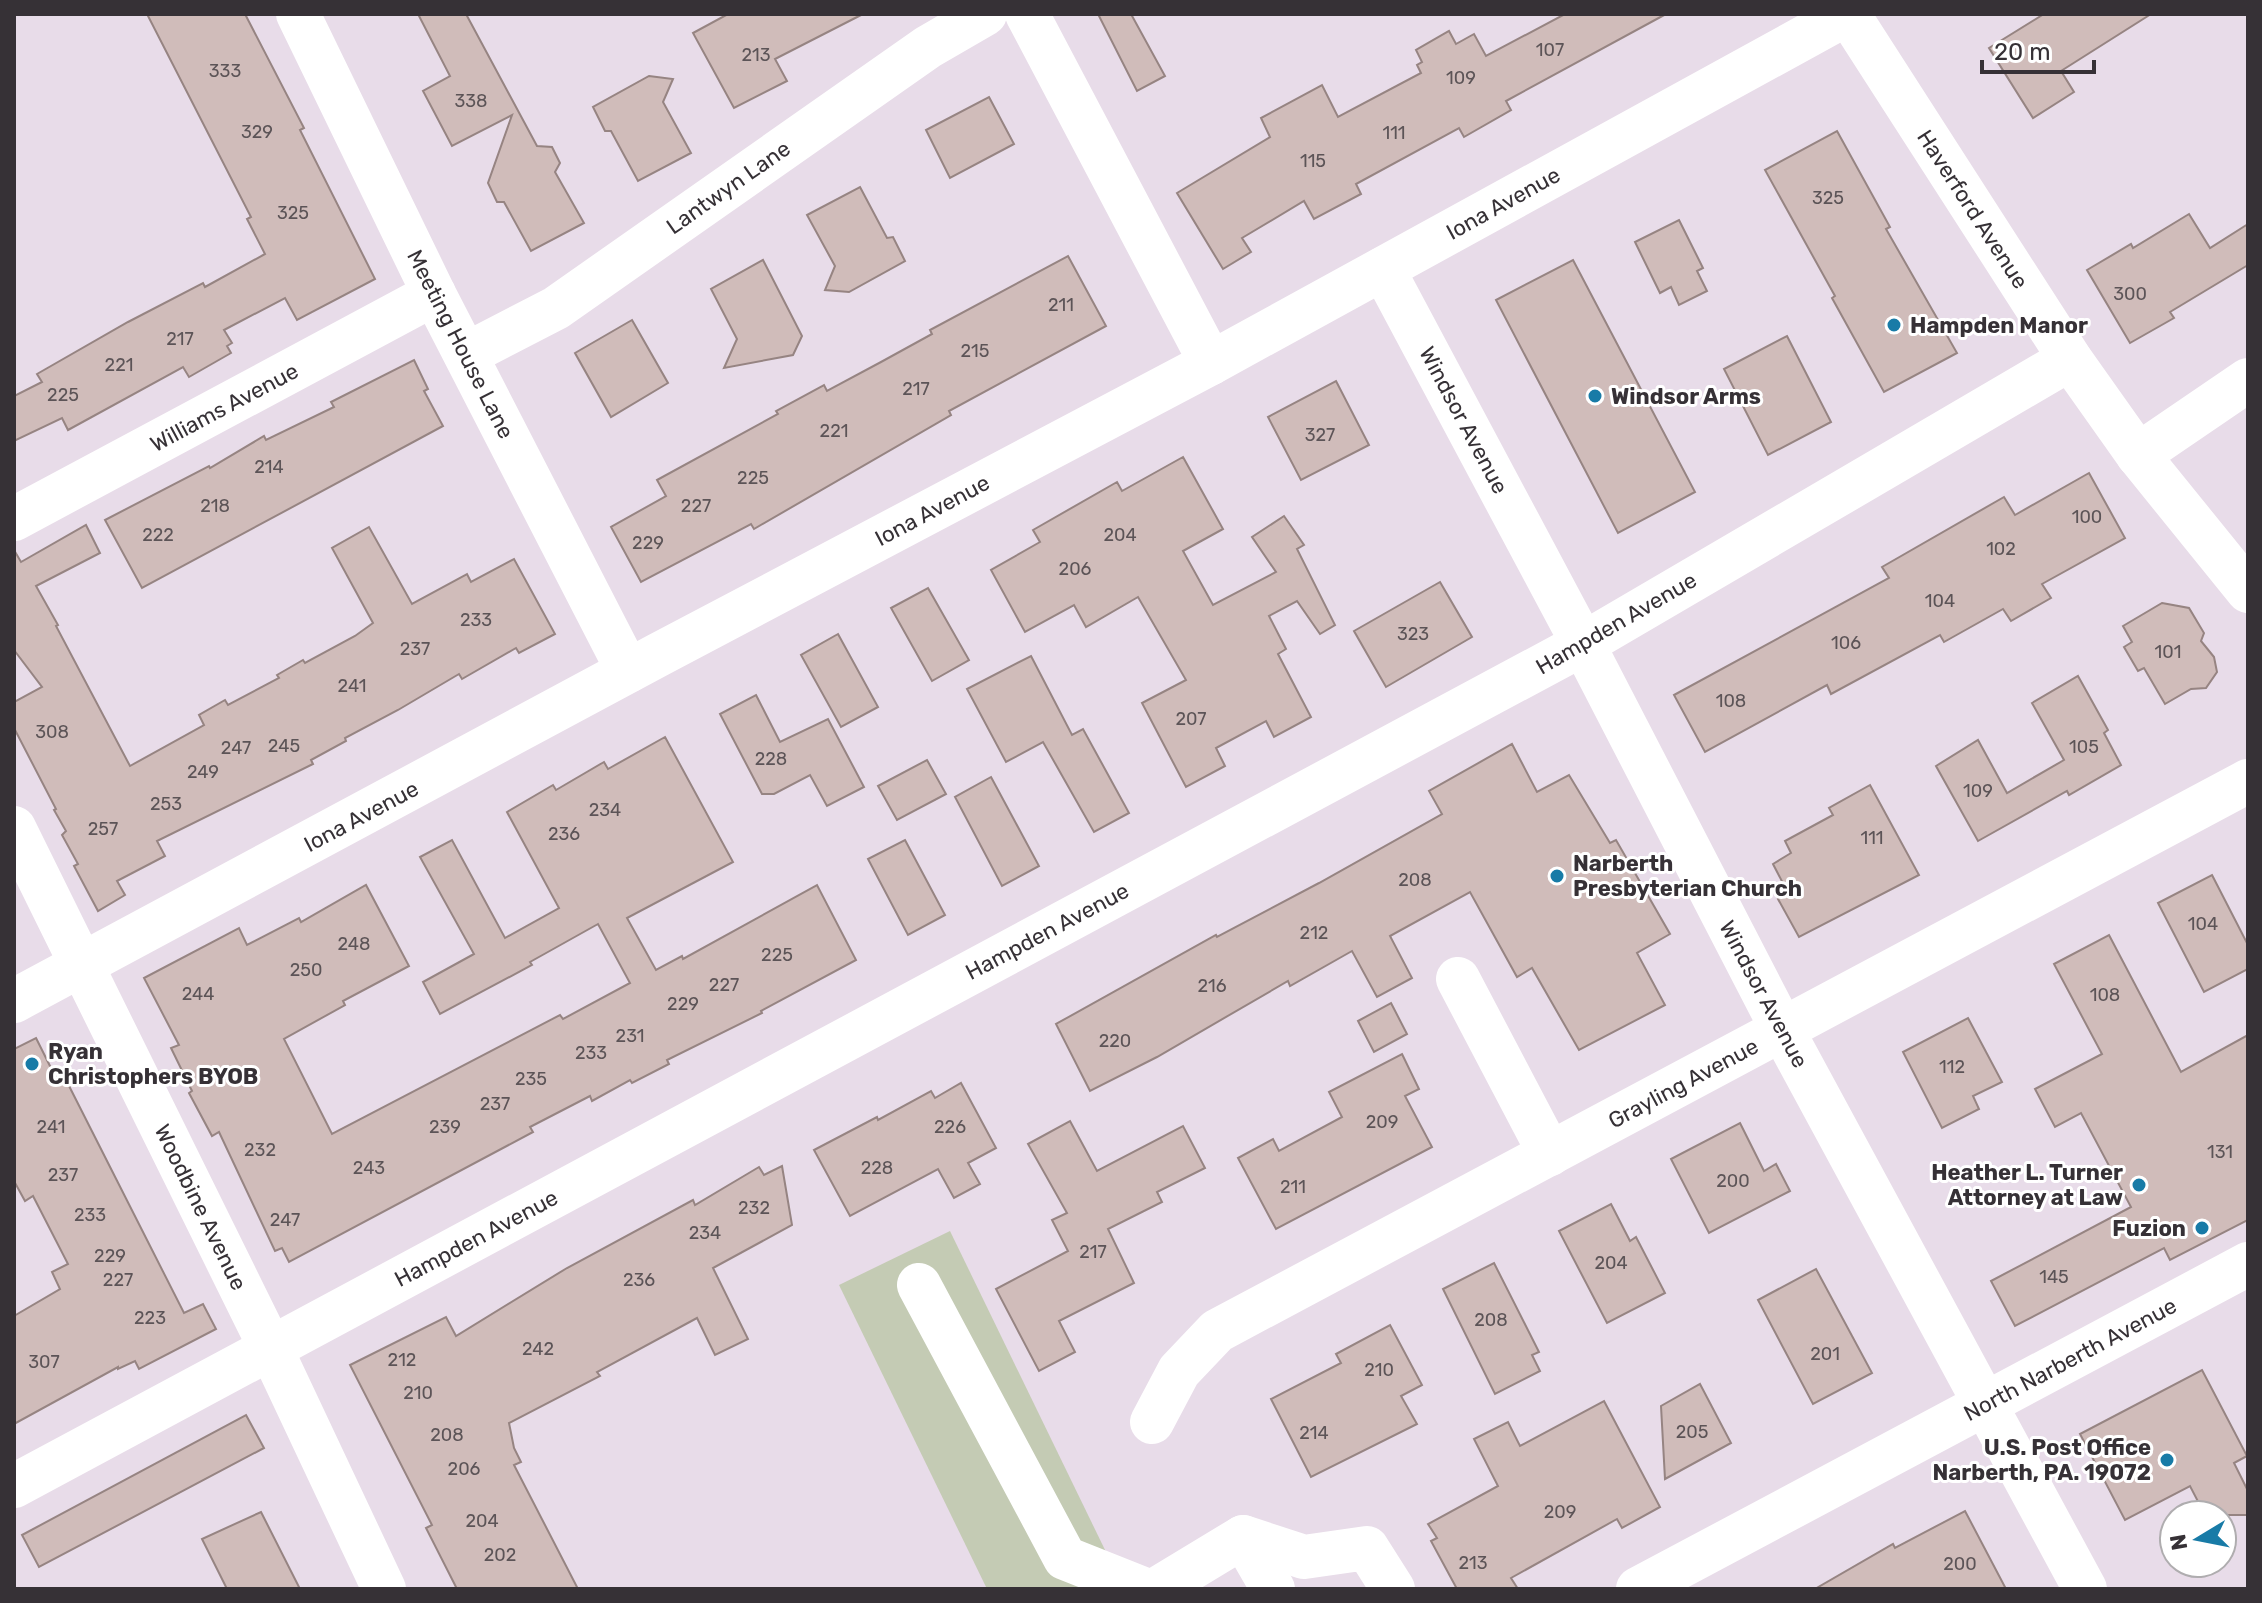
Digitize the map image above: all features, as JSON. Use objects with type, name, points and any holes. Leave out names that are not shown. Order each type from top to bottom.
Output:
[{"type":"street","name":"Meeting House Lane","points":[[298,14],[434,294],[628,671]]},
{"type":"street","name":"Lantwyn Lane","points":[[467,354],[556,308],[928,47],[985,14]]},
{"type":"street","points":[[1027,14],[1211,363]]},
{"type":"street","name":"Iona Avenue","points":[[14,1001],[628,671],[1211,363],[1848,14]]},
{"type":"street","name":"Haverford Avenue","points":[[1848,14],[2070,359],[2138,455],[2248,591]]},
{"type":"street","name":"Windsor Avenue","points":[[1383,269],[1583,644],[1783,1031],[2085,1589]]},
{"type":"street","name":"Williams Avenue","points":[[14,519],[434,294]]},
{"type":"street","name":"Hampden Avenue","points":[[14,1486],[1583,644],[2070,359]]},
{"type":"street","points":[[2138,455],[2248,380]]},
{"type":"street","name":"Grayling Avenue","points":[[1152,1422],[1179,1371],[1217,1331],[2248,781]]},
{"type":"street","name":"Woodbine Avenue","points":[[14,828],[271,1349],[384,1589]]},
{"type":"street","points":[[1458,979],[1550,1154]]},
{"type":"street","name":"North Narberth Avenue","points":[[1638,1589],[2248,1264]]},
{"type":"street","points":[[919,1285],[1065,1558],[1143,1589]]},
{"type":"street","points":[[1243,1537],[1273,1589]]},
{"type":"street","points":[[1157,1589],[1243,1537],[1304,1557],[1367,1548],[1393,1589]]},
{"type":"green space","points":[[950,1231],[1124,1589],[987,1589],[839,1285]]},
{"type":"building","points":[[147,14],[245,14],[304,128],[300,130],[375,279],[297,320],[285,298],[224,330],[232,343],[227,346],[231,353],[189,377],[183,367],[68,430],[62,418],[14,441],[14,396],[42,382],[37,374],[128,322],[203,283],[205,287],[265,254],[247,219],[251,217]]},
{"type":"building","points":[[418,14],[466,14],[537,146],[552,147],[560,163],[555,172],[584,223],[531,251],[504,202],[497,202],[488,183],[512,115],[452,146],[423,91],[450,76]]},
{"type":"building","points":[[728,14],[863,14],[775,59],[787,81],[734,108],[693,33]]},
{"type":"building","points":[[1098,14],[1131,14],[1165,76],[1137,91]]},
{"type":"building","points":[[1565,14],[1666,14],[1506,101],[1511,110],[1464,137],[1459,128],[1356,184],[1361,194],[1314,219],[1304,201],[1242,238],[1251,252],[1223,269],[1177,193],[1270,137],[1261,118],[1322,85],[1338,117],[1421,73],[1417,65],[1422,62],[1416,50],[1449,31],[1456,44],[1474,34],[1486,56]]},
{"type":"building","points":[[2044,14],[2151,14],[2061,71],[2074,92],[2033,118],[1989,48]]},
{"type":"building","points":[[649,76],[673,79],[663,102],[691,153],[638,181],[611,131],[605,131],[593,107]]},
{"type":"building","points":[[989,97],[1014,144],[950,178],[926,130]]},
{"type":"building","points":[[1837,131],[1890,227],[1886,229],[1957,353],[1884,392],[1765,170]]},
{"type":"building","points":[[860,187],[887,238],[893,237],[905,261],[849,292],[825,290],[835,266],[807,215]]},
{"type":"building","points":[[2189,214],[2210,248],[2248,224],[2248,265],[2170,312],[2174,318],[2130,343],[2087,270],[2131,244],[2133,248]]},
{"type":"building","points":[[1679,220],[1703,268],[1697,271],[1707,291],[1679,305],[1671,287],[1660,293],[1635,242]]},
{"type":"building","points":[[1068,256],[1106,326],[949,411],[951,415],[754,529],[751,524],[641,582],[611,527],[666,496],[657,480],[778,414],[776,411],[824,385],[827,391],[932,334],[930,330]]},
{"type":"building","points":[[763,260],[802,336],[793,355],[724,368],[737,339],[711,289]]},
{"type":"building","name":"Windsor Arms","points":[[1573,260],[1695,492],[1618,533],[1496,300]]},
{"type":"building","points":[[632,320],[668,383],[611,417],[575,353]]},
{"type":"building","points":[[1787,336],[1831,422],[1768,455],[1724,369]]},
{"type":"building","points":[[414,360],[428,389],[424,391],[443,426],[142,588],[105,520],[210,468],[264,436],[266,440],[334,407],[331,402]]},
{"type":"building","points":[[1336,381],[1369,445],[1301,480],[1268,417]]},
{"type":"building","points":[[1183,457],[1223,529],[1183,551],[1213,605],[1276,572],[1252,537],[1284,516],[1304,545],[1297,549],[1335,625],[1320,634],[1297,601],[1269,616],[1286,649],[1278,654],[1311,717],[1274,737],[1266,721],[1216,748],[1225,766],[1186,787],[1142,703],[1186,680],[1138,597],[1086,627],[1074,605],[1025,632],[991,570],[1040,542],[1033,530],[1117,482],[1122,491]]},
{"type":"building","points":[[2089,473],[2125,538],[2042,584],[2051,598],[2011,621],[2003,609],[1944,642],[1940,635],[1831,694],[1827,685],[1705,752],[1674,695],[1889,578],[1882,567],[2004,497],[2015,515]]},
{"type":"building","points":[[86,525],[100,553],[36,586],[130,766],[204,725],[199,715],[225,700],[228,705],[279,678],[277,675],[303,660],[305,663],[355,636],[373,623],[332,548],[369,527],[412,604],[467,574],[471,582],[514,559],[555,634],[519,653],[516,648],[462,679],[459,674],[345,738],[346,741],[311,760],[313,764],[157,841],[165,856],[117,881],[125,895],[98,911],[74,866],[78,864],[62,835],[66,831],[56,809],[14,728],[14,702],[42,687],[14,650],[14,550],[21,562]]},
{"type":"building","points":[[1440,582],[1472,637],[1386,687],[1354,631]]},
{"type":"building","points":[[928,588],[969,660],[932,681],[891,608]]},
{"type":"building","points":[[2162,603],[2189,608],[2204,633],[2201,641],[2214,657],[2217,672],[2206,688],[2191,689],[2165,704],[2144,668],[2138,671],[2124,647],[2132,642],[2123,626]]},
{"type":"building","points":[[838,634],[878,707],[841,727],[801,655]]},
{"type":"building","points":[[1031,656],[1072,735],[1083,729],[1129,813],[1094,832],[1043,742],[1006,762],[967,689]]},
{"type":"building","points":[[2078,676],[2108,730],[2104,733],[2121,765],[1978,841],[1936,766],[1978,740],[2007,793],[2064,760],[2032,703]]},
{"type":"building","points":[[756,695],[780,742],[828,719],[864,787],[827,806],[810,775],[774,794],[762,794],[720,714]]},
{"type":"building","points":[[665,737],[733,862],[627,918],[656,970],[682,956],[683,959],[817,885],[856,960],[762,1013],[667,1060],[669,1064],[632,1083],[630,1080],[592,1101],[590,1096],[530,1127],[533,1132],[289,1262],[282,1248],[275,1251],[219,1132],[212,1136],[189,1093],[192,1091],[171,1048],[179,1045],[144,978],[239,928],[247,945],[299,918],[301,922],[366,885],[409,966],[343,1001],[345,1005],[284,1039],[332,1134],[560,1015],[563,1019],[630,983],[598,924],[530,962],[532,965],[440,1014],[423,982],[474,954],[420,857],[452,840],[505,938],[559,908],[507,812],[553,785],[556,790],[604,762],[608,769]]},
{"type":"building","points":[[1512,744],[1537,792],[1569,775],[1610,843],[1616,840],[1670,934],[1637,953],[1665,1005],[1579,1050],[1532,968],[1517,977],[1470,892],[1390,936],[1412,978],[1377,997],[1352,951],[1290,986],[1288,981],[1157,1057],[1090,1091],[1056,1024],[1442,814],[1429,791]]},
{"type":"building","points":[[927,760],[946,794],[897,820],[878,786]]},
{"type":"building","points":[[991,777],[1039,866],[1002,886],[955,797]]},
{"type":"building","points":[[1870,785],[1919,875],[1799,937],[1778,899],[1788,893],[1773,864],[1791,853],[1785,841],[1833,815],[1829,808]]},
{"type":"building","points":[[905,840],[945,915],[908,935],[868,859]]},
{"type":"building","points":[[2212,875],[2248,945],[2248,969],[2204,992],[2158,903]]},
{"type":"building","points":[[2109,935],[2181,1072],[2248,1035],[2248,1220],[2170,1260],[2164,1248],[2015,1326],[1991,1281],[2131,1207],[2081,1113],[2055,1127],[2035,1089],[2102,1054],[2054,964]]},
{"type":"building","points":[[1391,1003],[1407,1034],[1374,1052],[1358,1021]]},
{"type":"building","points":[[1968,1018],[2002,1082],[1973,1096],[1979,1109],[1942,1128],[1903,1052]]},
{"type":"building","points":[[36,1038],[58,1082],[65,1078],[184,1313],[203,1304],[216,1329],[139,1369],[135,1361],[118,1367],[14,1424],[14,1316],[60,1289],[52,1272],[68,1264],[33,1196],[25,1201],[14,1181],[14,1049]]},
{"type":"building","points":[[1402,1054],[1419,1089],[1405,1096],[1432,1147],[1276,1229],[1238,1158],[1273,1139],[1279,1151],[1342,1117],[1329,1092]]},
{"type":"building","points":[[961,1083],[996,1148],[968,1163],[980,1184],[954,1198],[938,1169],[850,1216],[814,1150],[931,1091],[935,1098]]},
{"type":"building","points":[[1070,1121],[1097,1171],[1183,1126],[1205,1168],[1157,1192],[1162,1202],[1108,1229],[1134,1283],[1059,1321],[1075,1352],[1039,1371],[996,1289],[1068,1251],[1052,1220],[1067,1213],[1028,1144]]},
{"type":"building","points":[[1740,1123],[1764,1171],[1776,1164],[1790,1191],[1709,1233],[1671,1159]]},
{"type":"building","points":[[782,1166],[792,1225],[713,1268],[748,1339],[715,1355],[697,1318],[597,1372],[600,1376],[509,1423],[514,1448],[521,1462],[514,1465],[578,1589],[457,1589],[426,1528],[432,1525],[350,1365],[446,1317],[456,1336],[567,1268],[693,1200],[695,1205],[759,1167],[764,1175]]},
{"type":"building","points":[[1611,1204],[1630,1241],[1636,1237],[1665,1293],[1607,1323],[1559,1231]]},
{"type":"building","points":[[1494,1263],[1539,1352],[1532,1355],[1540,1371],[1495,1394],[1443,1289]]},
{"type":"building","points":[[1816,1269],[1872,1373],[1813,1404],[1758,1300]]},
{"type":"building","points":[[1390,1325],[1422,1385],[1401,1396],[1417,1424],[1311,1477],[1271,1399],[1341,1363],[1336,1354]]},
{"type":"building","name":"U.S. Post Office Narberth, PA. 19072","points":[[2202,1370],[2247,1456],[2234,1463],[2248,1491],[2248,1515],[2238,1515],[2238,1499],[2197,1499],[2190,1486],[2165,1499],[2158,1499],[2158,1503],[2125,1520],[2080,1434]]},
{"type":"building","points":[[1700,1384],[1731,1443],[1665,1479],[1661,1406]]},
{"type":"building","points":[[1604,1401],[1660,1507],[1622,1528],[1617,1519],[1511,1578],[1518,1589],[1457,1589],[1431,1541],[1437,1538],[1428,1524],[1498,1486],[1474,1439],[1508,1422],[1520,1446]]},
{"type":"building","points":[[246,1415],[264,1448],[39,1567],[22,1535]]},
{"type":"building","points":[[1965,1511],[2006,1589],[1815,1589],[1893,1544],[1895,1548]]},
{"type":"building","points":[[261,1512],[300,1589],[227,1589],[202,1539]]},
{"type":"place","name":"Hampden Manor","points":[[1894,325]]},
{"type":"place","name":"Windsor Arms","points":[[1595,396]]},
{"type":"place","name":"Narberth Presbyterian Church","points":[[1557,876]]},
{"type":"place","name":"Ryan Christophers BYOB","points":[[32,1064]]},
{"type":"place","name":"Heather L. Turner Attorney at Law","points":[[2139,1185]]},
{"type":"place","name":"Fuzion","points":[[2202,1228]]},
{"type":"place","name":"U.S. Post Office Narberth, PA. 19072","points":[[2167,1460]]}]
